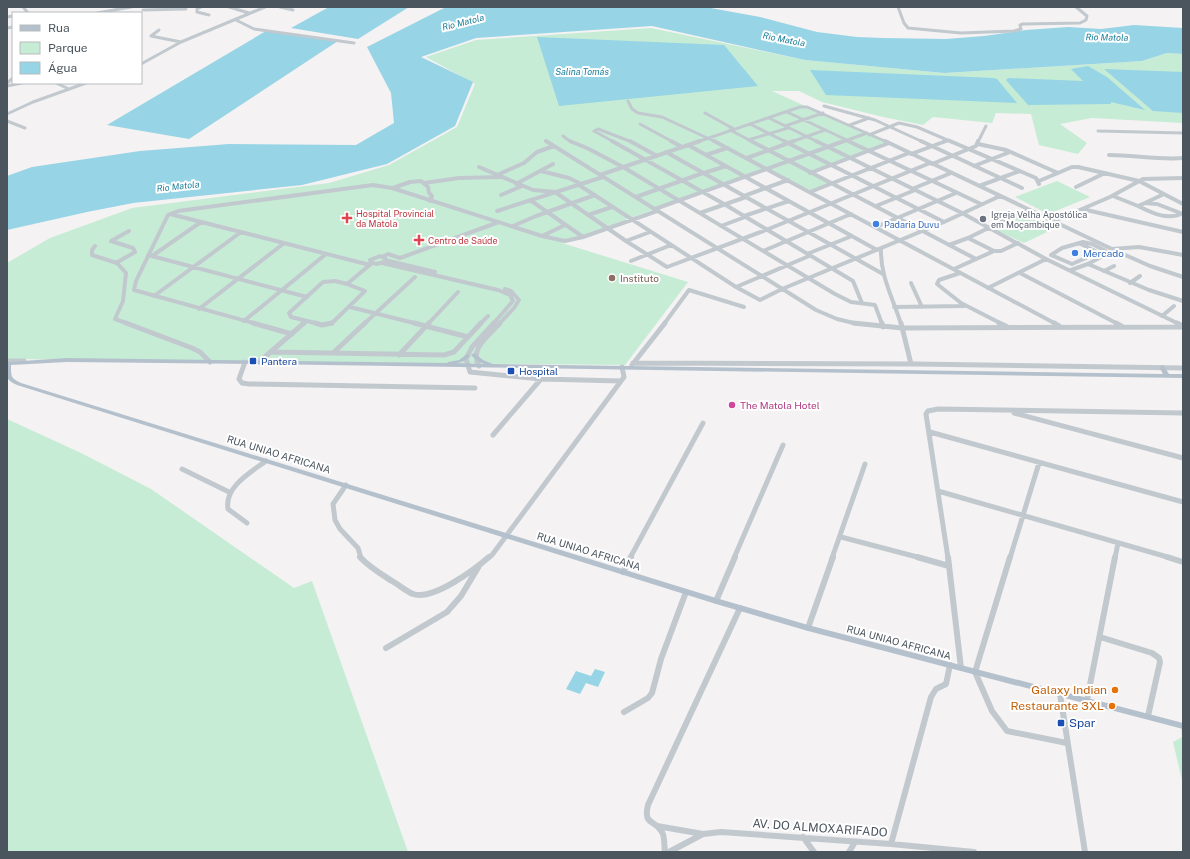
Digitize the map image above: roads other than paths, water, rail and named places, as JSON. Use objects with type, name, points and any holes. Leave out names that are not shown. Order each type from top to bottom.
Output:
[{"type":"main road","points":[[474,355],[482,362],[500,366]]},
{"type":"main road","points":[[435,366],[458,362],[467,356]]},
{"type":"main road","points":[[8,363],[67,360],[622,368],[632,365],[1183,376]]},
{"type":"main road","name":"RUA UNIAO AFRICANA","points":[[8,363],[8,375],[11,380],[19,384],[686,592],[808,628],[1183,726]]},
{"type":"main road","points":[[1162,367],[1167,376]]},
{"type":"street","points":[[104,12],[131,7]]},
{"type":"street","points":[[201,7],[197,10],[197,12],[208,15]]},
{"type":"street","points":[[229,7],[246,14]]},
{"type":"street","points":[[142,63],[181,42],[265,7]]},
{"type":"street","points":[[280,7],[293,10]]},
{"type":"street","points":[[898,7],[904,23],[908,28],[960,33],[1014,31],[1020,29],[1020,25],[1023,24],[1080,23],[1086,20],[1088,16],[1076,7]]},
{"type":"street","points":[[142,10],[175,8],[186,9]]},
{"type":"street","points":[[236,20],[254,29],[354,43]]},
{"type":"street","points":[[159,30],[151,36],[181,42]]},
{"type":"street","points":[[7,86],[17,84]]},
{"type":"street","points":[[59,84],[70,88]]},
{"type":"street","points":[[7,114],[33,102],[83,84]]},
{"type":"street","points":[[628,101],[630,106],[636,112],[662,117],[708,138],[1059,326]]},
{"type":"street","points":[[824,106],[869,118],[1022,188]]},
{"type":"street","points":[[497,211],[580,185],[645,159],[787,112],[807,107],[823,113],[1054,221],[1112,251],[1183,278]]},
{"type":"street","points":[[787,112],[980,204]]},
{"type":"street","points":[[705,113],[748,140],[976,259]]},
{"type":"street","points":[[748,140],[823,113]]},
{"type":"street","points":[[769,118],[962,213],[1046,259],[1071,270],[1183,327]]},
{"type":"street","points":[[850,126],[869,118]]},
{"type":"street","points":[[7,121],[25,128]]},
{"type":"street","points":[[292,334],[136,292],[133,288],[150,256],[161,228],[170,214],[178,211],[365,185],[377,185],[392,188],[542,236],[565,241],[583,237],[632,220],[703,192],[768,170],[846,140],[890,127],[898,123],[904,123],[927,130],[1036,178],[1039,183],[1074,166],[1139,181],[1183,204]]},
{"type":"street","points":[[640,124],[682,147]]},
{"type":"street","points":[[750,124],[944,222]]},
{"type":"street","points":[[478,167],[516,184],[537,191],[555,192],[666,267],[743,239],[853,195],[891,178],[970,149],[978,144],[986,126]]},
{"type":"street","points":[[657,156],[620,136],[601,130],[594,130],[595,133],[645,159],[724,204],[855,283],[862,304]]},
{"type":"street","points":[[747,158],[825,130]]},
{"type":"street","points":[[1098,131],[1183,133]]},
{"type":"street","points":[[563,136],[574,144],[589,149],[623,167],[809,279],[847,300],[862,304],[876,305],[883,327]]},
{"type":"street","points":[[810,192],[949,140]]},
{"type":"street","points":[[546,141],[823,315],[832,318],[853,324],[902,328],[1059,326],[1183,327]]},
{"type":"street","points":[[810,172],[888,143]]},
{"type":"street","points":[[978,144],[1010,152],[1058,173]]},
{"type":"street","points":[[688,145],[852,236],[879,249]]},
{"type":"street","points":[[424,183],[459,178],[499,176],[521,165],[538,152],[554,146]]},
{"type":"street","points":[[706,155],[727,148]]},
{"type":"street","points":[[666,152],[883,274]]},
{"type":"street","points":[[974,166],[1010,152]]},
{"type":"street","points":[[1109,155],[1140,155],[1167,159],[1183,158]]},
{"type":"street","points":[[516,184],[553,164]]},
{"type":"street","points":[[636,198],[726,166]]},
{"type":"street","points":[[541,171],[569,178],[670,245],[736,287],[760,300],[782,289],[833,270],[855,259],[944,222],[1000,196]]},
{"type":"street","points":[[979,186],[1020,171]]},
{"type":"street","points":[[876,206],[951,173]]},
{"type":"street","points":[[1076,187],[1105,173]]},
{"type":"street","points":[[1054,221],[1112,196],[1147,178],[1183,178]]},
{"type":"street","points":[[700,213],[788,180]]},
{"type":"street","points":[[392,188],[413,181],[420,181],[428,187],[429,193],[432,196],[430,201]]},
{"type":"street","points":[[502,195],[522,186]]},
{"type":"street","points":[[876,227],[956,193]]},
{"type":"street","points":[[1138,206],[1164,194]]},
{"type":"street","points":[[513,226],[595,195]]},
{"type":"street","points":[[1112,196],[1166,217],[1178,217],[1183,214]]},
{"type":"street","points":[[530,200],[583,237]]},
{"type":"street","points":[[722,226],[765,208],[789,201]]},
{"type":"street","points":[[1145,203],[1157,204],[1183,214]]},
{"type":"street","points":[[588,215],[612,207]]},
{"type":"street","points":[[949,245],[968,238],[1027,209]]},
{"type":"street","points":[[1082,209],[1183,232]]},
{"type":"street","points":[[170,214],[283,244],[371,264]]},
{"type":"street","points":[[763,251],[851,214]]},
{"type":"street","points":[[150,256],[201,222]]},
{"type":"street","points":[[347,284],[371,264],[383,260],[388,254],[400,258],[500,222]]},
{"type":"street","points":[[542,236],[565,225]]},
{"type":"street","points":[[116,263],[135,252],[133,248],[112,241],[129,231]]},
{"type":"street","points":[[154,296],[241,232]]},
{"type":"street","points":[[626,241],[650,232]]},
{"type":"street","points":[[736,287],[852,236]]},
{"type":"street","points":[[968,238],[994,251]]},
{"type":"street","points":[[1104,250],[1072,264],[1051,255],[1052,253],[1087,242],[1104,250],[1112,251]]},
{"type":"street","points":[[954,269],[994,251],[1001,251],[1018,243]]},
{"type":"street","points":[[199,309],[283,244]]},
{"type":"street","points":[[1079,244],[1097,252]]},
{"type":"street","points":[[631,261],[670,245]]},
{"type":"street","points":[[1071,270],[1088,264],[1112,251],[1134,245],[1183,255]]},
{"type":"street","points":[[95,246],[92,250],[92,255],[116,263],[126,273],[123,301],[115,319],[192,348],[200,352],[210,362]]},
{"type":"street","points":[[879,249],[883,274],[902,328],[911,364]]},
{"type":"street","points":[[244,321],[326,254]]},
{"type":"street","points":[[150,256],[307,297]]},
{"type":"street","points":[[371,264],[370,261],[372,258],[383,260],[500,288],[511,291],[517,295],[520,300],[518,304],[477,348],[474,355],[479,366]]},
{"type":"street","points":[[988,288],[1046,259]]},
{"type":"street","points":[[383,260],[498,290],[509,294],[513,298],[514,301],[510,306],[472,347],[467,356],[468,371],[472,373],[541,379],[621,381]]},
{"type":"street","points":[[1088,264],[1130,283],[1183,301]]},
{"type":"street","points":[[1104,271],[1114,266]]},
{"type":"street","points":[[960,273],[940,280],[937,284],[947,293],[980,314],[1008,327]]},
{"type":"street","points":[[1020,273],[1124,327]]},
{"type":"street","points":[[1130,283],[1140,276]]},
{"type":"street","points":[[333,353],[415,278]]},
{"type":"street","points":[[335,281],[363,289],[365,292],[331,324],[322,325],[290,317],[289,313],[307,297],[323,282],[335,281]]},
{"type":"street","points":[[911,283],[922,307]]},
{"type":"street","points":[[632,365],[655,337],[689,290],[744,307]]},
{"type":"street","points":[[399,354],[458,292]]},
{"type":"street","points":[[894,307],[967,306]]},
{"type":"street","points":[[1162,316],[1174,306]]},
{"type":"street","points":[[350,307],[468,337]]},
{"type":"street","points":[[272,352],[449,354],[454,352],[488,316]]},
{"type":"street","points":[[259,362],[307,321]]},
{"type":"street","points":[[245,362],[239,379],[242,383],[249,384],[475,388]]},
{"type":"street","points":[[632,365],[911,364],[1183,368]]},
{"type":"street","points":[[346,485],[334,504],[335,520],[337,525],[355,543],[358,548],[360,558],[379,573],[410,592],[419,595],[435,591],[480,565],[492,555],[624,377],[622,368]]},
{"type":"street","points":[[493,435],[541,379]]},
{"type":"street","points":[[962,668],[949,566],[930,432],[926,414],[934,409],[1183,413]]},
{"type":"street","points":[[1005,411],[1183,458]]},
{"type":"street","points":[[623,572],[703,423]]},
{"type":"street","points":[[930,432],[1183,502]]},
{"type":"street","points":[[716,601],[783,445]]},
{"type":"street","points":[[247,523],[228,509],[227,503],[229,492],[266,461]]},
{"type":"street","points":[[1038,463],[975,672],[996,716],[1007,731],[1066,743]]},
{"type":"street","points":[[808,628],[841,537],[865,464]]},
{"type":"street","points":[[182,469],[229,492]]},
{"type":"street","points":[[938,491],[1183,562]]},
{"type":"street","points":[[841,537],[949,566]]},
{"type":"street","points":[[1088,700],[1118,543]]},
{"type":"street","points":[[386,648],[438,617],[454,605],[469,586],[480,565]]},
{"type":"street","points":[[624,712],[648,698],[652,693],[661,659],[686,592]]},
{"type":"street","points":[[665,852],[662,832],[649,820],[646,814],[648,805],[740,608]]},
{"type":"street","points":[[1100,636],[1152,653],[1159,658],[1160,662],[1148,716]]},
{"type":"street","points":[[890,844],[931,697],[936,689],[946,684],[950,665]]},
{"type":"street","points":[[1060,694],[1066,743],[1085,852]]},
{"type":"street","points":[[657,826],[703,834]]},
{"type":"street","name":"AV. DO ALMOXARIFADO","points":[[669,852],[703,834],[721,832],[803,837],[974,852]]},
{"type":"street","points":[[803,837],[814,852]]},
{"type":"street","points":[[849,852],[855,842]]},
{"type":"water","points":[[329,7],[409,7],[358,39],[291,28]]},
{"type":"water","name":"Rio Matola","points":[[446,7],[705,7],[760,17],[817,32],[857,37],[883,38],[946,39],[1068,27],[1101,29],[1134,25],[1183,28],[1183,54],[1167,53],[1142,61],[944,73],[805,60],[652,26],[476,38],[421,57],[473,82],[455,126],[387,164],[302,185],[133,203],[7,230],[7,176],[32,167],[140,151],[229,144],[356,145],[394,123],[391,93],[367,47]]},
{"type":"water","points":[[266,31],[338,41],[189,139],[107,125]]},
{"type":"water","name":"Salina Tomás","points":[[537,37],[724,45],[758,86],[559,106]]},
{"type":"water","points":[[1088,66],[1107,77],[1145,110],[1111,102],[1111,104],[1028,105],[1006,80],[1008,78],[1083,81],[1071,69]]},
{"type":"water","points":[[1104,69],[1183,72],[1183,113],[1153,111]]},
{"type":"water","points":[[810,70],[993,78],[997,79],[1017,103],[826,95]]},
{"type":"water","points":[[595,669],[605,672],[598,687],[586,683],[580,694],[566,689],[576,671],[591,676]]},
{"type":"place","name":"Hospital Provincial da Matola","points":[[347,218]]},
{"type":"place","name":"Igreja Velha Apostólica em Moçambique","points":[[983,219]]},
{"type":"place","name":"Padaria Duvu","points":[[876,224]]},
{"type":"place","name":"Centro de Saúde","points":[[419,240]]},
{"type":"place","name":"Mercado","points":[[1075,253]]},
{"type":"place","name":"Instituto","points":[[612,278]]},
{"type":"place","name":"Pantera","points":[[253,361]]},
{"type":"place","name":"Hospital","points":[[511,371]]},
{"type":"place","name":"The Matola Hotel","points":[[732,405]]},
{"type":"place","name":"Galaxy Indian","points":[[1115,690]]},
{"type":"place","name":"Restaurante 3XL","points":[[1112,706]]},
{"type":"place","name":"Spar","points":[[1061,723]]}]
